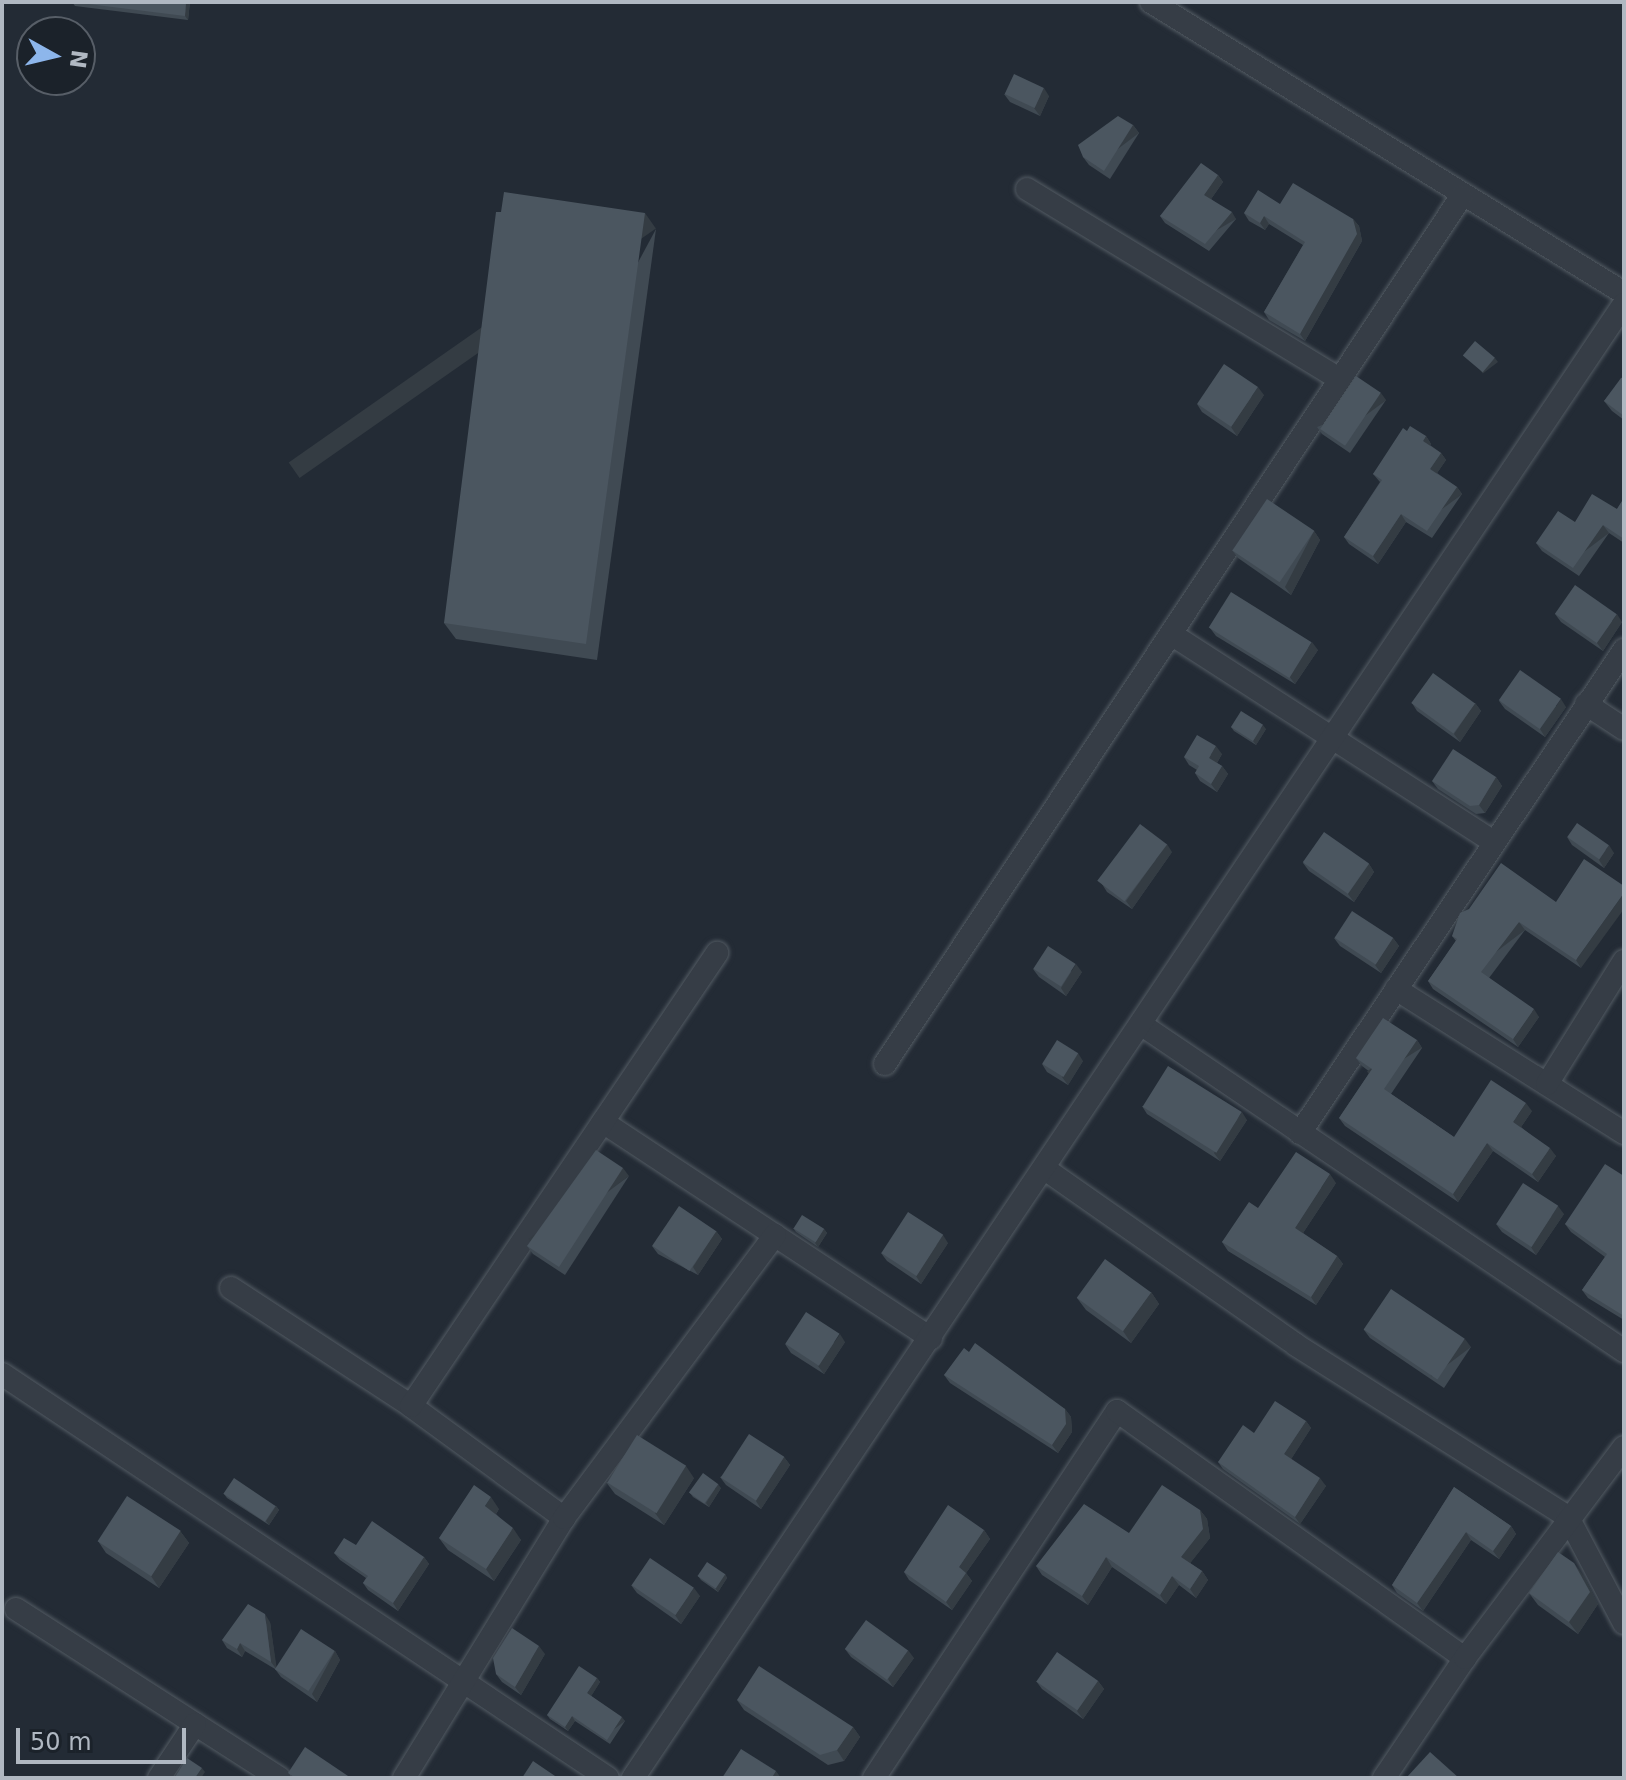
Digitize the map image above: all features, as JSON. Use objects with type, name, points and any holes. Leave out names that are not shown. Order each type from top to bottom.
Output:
[{"type":"street","points":[[1151,2],[1461,197],[1624,293]]},
{"type":"street","points":[[1027,189],[1340,379]]},
{"type":"street","points":[[885,1064],[1461,197]]},
{"type":"street","points":[[633,1778],[1624,304]]},
{"type":"street","points":[[1171,634],[1494,842]]},
{"type":"street","points":[[1300,1133],[1624,650]]},
{"type":"street","points":[[1586,704],[1624,729]]},
{"type":"street","points":[[411,1406],[717,953]]},
{"type":"street","points":[[1547,1084],[1624,961]]},
{"type":"street","points":[[1396,989],[1624,1133]]},
{"type":"street","points":[[1142,1025],[1624,1351]]},
{"type":"street","points":[[603,1122],[931,1338]]},
{"type":"street","points":[[1045,1169],[1296,1345],[1568,1517],[1624,1623]]},
{"type":"street","points":[[404,1778],[466,1684],[564,1518],[775,1235]]},
{"type":"street","points":[[231,1288],[411,1406],[564,1518]]},
{"type":"street","points":[[2,1374],[608,1778]]},
{"type":"street","points":[[874,1778],[1117,1411],[1465,1658]]},
{"type":"street","points":[[1384,1778],[1465,1658],[1568,1517],[1624,1447]]},
{"type":"street","points":[[16,1609],[279,1778]]},
{"type":"street","points":[[159,1778],[195,1724]]},
{"type":"building","points":[[72,2],[186,2],[185,16]]},
{"type":"building","points":[[1014,74],[1044,88],[1035,108],[1005,94]]},
{"type":"building","points":[[1118,116],[1133,125],[1104,171],[1083,157],[1078,145]]},
{"type":"building","points":[[1201,163],[1218,175],[1204,195],[1232,212],[1205,244],[1160,216]]},
{"type":"building","points":[[1293,183],[1353,219],[1357,234],[1300,334],[1264,312],[1305,242],[1264,216],[1260,223],[1244,213],[1258,190],[1280,204]]},
{"type":"building","points":[[504,192],[645,213],[586,644],[444,623],[496,212],[501,212]]},
{"type":"building","points":[[1475,341],[1495,358],[1483,372],[1463,356]]},
{"type":"building","points":[[1224,364],[1258,387],[1231,427],[1197,404]]},
{"type":"building","points":[[1356,376],[1381,393],[1345,446],[1320,429]]},
{"type":"building","points":[[1624,377],[1624,416],[1604,401]]},
{"type":"building","points":[[1410,426],[1426,436],[1423,441],[1441,453],[1430,469],[1457,487],[1427,531],[1401,514],[1373,556],[1344,537],[1382,480],[1373,474],[1403,428],[1407,431]]},
{"type":"building","points":[[1592,494],[1617,509],[1624,498],[1624,539],[1603,525],[1573,568],[1536,543],[1558,511],[1575,522]]},
{"type":"building","points":[[1267,499],[1314,531],[1280,582],[1232,550]]},
{"type":"building","points":[[1575,585],[1617,614],[1597,643],[1555,614]]},
{"type":"building","points":[[1231,592],[1312,642],[1289,678],[1209,628]]},
{"type":"building","points":[[1520,670],[1561,699],[1540,729],[1499,700]]},
{"type":"building","points":[[1433,673],[1475,704],[1453,733],[1411,703]]},
{"type":"building","points":[[1241,711],[1263,725],[1253,741],[1231,727]]},
{"type":"building","points":[[1197,735],[1216,746],[1209,758],[1222,766],[1211,784],[1195,773],[1199,766],[1184,757]]},
{"type":"building","points":[[1453,749],[1496,777],[1479,805],[1470,806],[1432,781]]},
{"type":"building","points":[[1577,823],[1609,845],[1599,859],[1567,837]]},
{"type":"building","points":[[1140,824],[1167,844],[1124,901],[1097,881]]},
{"type":"building","points":[[1324,832],[1369,864],[1348,894],[1303,862]]},
{"type":"building","points":[[1584,859],[1624,886],[1624,893],[1576,960],[1519,922],[1481,972],[1534,1009],[1513,1039],[1428,981],[1457,939],[1452,936],[1460,913],[1469,909],[1501,863],[1556,902]]},
{"type":"building","points":[[1352,911],[1393,938],[1376,965],[1335,938]]},
{"type":"building","points":[[1048,946],[1076,964],[1061,987],[1033,969]]},
{"type":"building","points":[[1383,1018],[1417,1040],[1384,1089],[1454,1137],[1491,1080],[1526,1103],[1513,1122],[1550,1148],[1532,1174],[1487,1143],[1453,1194],[1339,1118],[1372,1069],[1356,1058]]},
{"type":"building","points":[[1057,1040],[1078,1053],[1063,1077],[1042,1064]]},
{"type":"building","points":[[1168,1066],[1242,1112],[1216,1153],[1143,1107]]},
{"type":"building","points":[[596,1150],[623,1168],[559,1267],[527,1246]]},
{"type":"building","points":[[1296,1152],[1330,1174],[1295,1228],[1337,1256],[1311,1297],[1222,1242],[1249,1202],[1258,1208]]},
{"type":"building","points":[[1605,1164],[1624,1176],[1624,1316],[1582,1290],[1607,1254],[1565,1224]]},
{"type":"building","points":[[1523,1183],[1558,1206],[1532,1247],[1496,1224]]},
{"type":"building","points":[[679,1206],[716,1231],[689,1271],[652,1246]]},
{"type":"building","points":[[908,1212],[943,1235],[917,1276],[881,1253]]},
{"type":"building","points":[[802,1215],[824,1229],[816,1242],[794,1229]]},
{"type":"building","points":[[1105,1259],[1151,1293],[1123,1331],[1077,1298]]},
{"type":"building","points":[[1391,1289],[1465,1339],[1437,1379],[1364,1330]]},
{"type":"building","points":[[806,1312],[840,1334],[819,1366],[785,1344]]},
{"type":"building","points":[[975,1343],[1065,1409],[1066,1424],[1052,1445],[944,1375],[964,1348],[969,1352]]},
{"type":"building","points":[[1275,1401],[1306,1421],[1284,1454],[1320,1478],[1295,1517],[1218,1462],[1243,1425],[1254,1433]]},
{"type":"building","points":[[749,1434],[784,1457],[756,1500],[721,1478]]},
{"type":"building","points":[[637,1435],[686,1466],[657,1513],[607,1482]]},
{"type":"building","points":[[703,1473],[718,1484],[704,1504],[689,1492]]},
{"type":"building","points":[[234,1478],[275,1506],[265,1522],[223,1494]]},
{"type":"building","points":[[474,1485],[491,1497],[485,1506],[513,1528],[486,1569],[439,1538]]},
{"type":"building","points":[[1162,1485],[1200,1510],[1203,1529],[1181,1557],[1202,1571],[1190,1589],[1172,1576],[1160,1595],[1106,1557],[1082,1596],[1036,1566],[1084,1504],[1129,1533]]},
{"type":"building","points":[[1454,1487],[1511,1526],[1493,1551],[1466,1532],[1417,1603],[1392,1585]]},
{"type":"building","points":[[127,1496],[181,1531],[151,1576],[98,1541]]},
{"type":"building","points":[[948,1505],[984,1530],[959,1567],[966,1573],[946,1602],[904,1572]]},
{"type":"building","points":[[372,1521],[424,1557],[393,1603],[363,1583],[368,1576],[334,1553],[344,1538],[356,1545]]},
{"type":"building","points":[[1558,1552],[1574,1563],[1590,1592],[1569,1622],[1529,1593]]},
{"type":"building","points":[[650,1558],[694,1588],[675,1615],[632,1585]]},
{"type":"building","points":[[707,1562],[725,1574],[716,1588],[697,1576]]},
{"type":"building","points":[[248,1604],[265,1614],[271,1662],[240,1643],[237,1649],[222,1640]]},
{"type":"building","points":[[866,1620],[908,1651],[887,1680],[845,1649]]},
{"type":"building","points":[[512,1628],[539,1646],[515,1687],[496,1674],[493,1658]]},
{"type":"building","points":[[301,1629],[335,1651],[308,1691],[275,1669]]},
{"type":"building","points":[[1057,1652],[1098,1681],[1077,1710],[1036,1681]]},
{"type":"building","points":[[579,1666],[597,1678],[587,1693],[622,1717],[607,1740],[572,1716],[565,1727],[547,1715]]},
{"type":"building","points":[[759,1666],[853,1727],[837,1750],[820,1755],[737,1700]]},
{"type":"building","points":[[305,1747],[351,1778],[295,1778],[288,1773]]},
{"type":"building","points":[[741,1749],[776,1771],[772,1778],[722,1778]]},
{"type":"building","points":[[1430,1752],[1459,1778],[1408,1778]]},
{"type":"building","points":[[187,1758],[202,1768],[195,1778],[175,1777]]},
{"type":"building","points":[[533,1761],[558,1778],[522,1778]]}]
